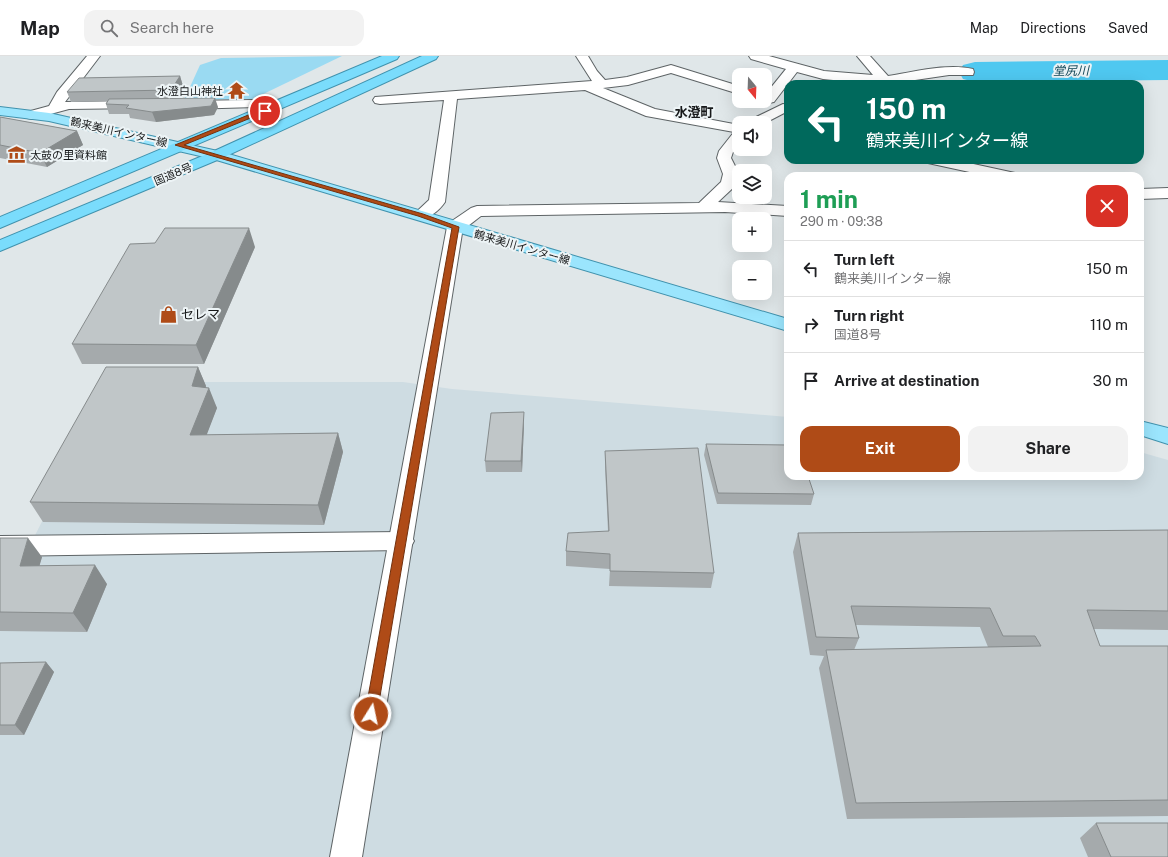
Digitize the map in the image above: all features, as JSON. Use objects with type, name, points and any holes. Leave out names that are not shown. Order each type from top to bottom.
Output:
[{"type":"highway","name":"国道8号","points":[[0,223],[178,145],[294,99],[393,56]]},
{"type":"highway","name":"国道8号","points":[[0,246],[218,155],[432,56]]},
{"type":"main road","name":"鶴来美川インター線","points":[[0,111],[77,123],[218,155],[421,215],[455,227],[784,324]]},
{"type":"main road","points":[[1144,429],[1168,436]]},
{"type":"street","points":[[54,109],[62,95],[94,56]]},
{"type":"street","points":[[582,56],[592,73],[602,84]]},
{"type":"street","points":[[671,70],[673,59],[676,56]]},
{"type":"street","points":[[755,56],[823,75],[866,80]]},
{"type":"street","points":[[863,56],[881,80]]},
{"type":"street","points":[[962,59],[969,78]]},
{"type":"street","points":[[772,92],[794,67]]},
{"type":"street","points":[[380,100],[586,86],[628,81],[671,70],[732,88]]},
{"type":"street","points":[[895,80],[949,71],[969,78]]},
{"type":"street","points":[[586,86],[651,113],[732,128]]},
{"type":"street","points":[[421,215],[437,202],[451,95]]},
{"type":"street","points":[[772,101],[784,108]]},
{"type":"street","points":[[176,105],[253,104]]},
{"type":"street","points":[[32,115],[68,105],[153,105]]},
{"type":"street","points":[[770,116],[784,109]]},
{"type":"street","points":[[704,207],[728,184],[731,174],[724,158],[726,151],[732,144]]},
{"type":"street","points":[[941,172],[951,164]]},
{"type":"street","points":[[962,164],[994,172]]},
{"type":"street","points":[[1144,194],[1168,193]]},
{"type":"street","points":[[346,857],[402,541],[455,227],[477,211],[704,207],[784,211]]},
{"type":"street","points":[[0,546],[402,541]]},
{"type":"shaded area","points":[[342,56],[253,99],[184,100],[200,65],[221,58]]},
{"type":"shaded area","points":[[113,382],[403,382],[452,389],[784,417],[784,480],[1144,480],[1144,453],[1168,460],[1168,857],[0,857],[0,552],[27,551]]},
{"type":"building","points":[[180,76],[171,90],[67,92],[79,78]]},
{"type":"building","points":[[215,98],[211,106],[152,112],[126,108],[129,105],[106,104],[109,99]]},
{"type":"building","points":[[0,117],[77,131],[40,153],[0,145]]},
{"type":"building","name":"セレマ","points":[[165,228],[249,228],[196,345],[72,344],[130,244],[155,243]]},
{"type":"building","points":[[106,367],[198,367],[192,386],[209,388],[190,435],[338,433],[318,505],[30,502]]},
{"type":"building","points":[[524,412],[521,461],[485,461],[491,413]]},
{"type":"building","points":[[706,444],[784,445],[784,480],[809,480],[814,494],[718,493]]},
{"type":"building","points":[[698,448],[714,573],[610,571],[610,554],[566,551],[568,533],[609,531],[605,451]]},
{"type":"building","points":[[1168,530],[1168,611],[1087,610],[1100,646],[1168,646],[1168,800],[856,803],[826,650],[1041,646],[1035,636],[1003,636],[990,608],[851,606],[859,638],[816,637],[798,533]]},
{"type":"building","points":[[0,538],[28,538],[20,566],[95,565],[73,613],[0,612]]},
{"type":"building","points":[[46,662],[15,725],[0,725],[0,663]]},
{"type":"building","points":[[1096,823],[1168,823],[1168,857],[1111,857]]},
{"type":"waterway","name":"堂尻川","points":[[975,72],[1168,70]]},
{"type":"place","name":"水澄白山神社","points":[[236,91]]},
{"type":"place","name":"太鼓の里資料館","points":[[17,155]]},
{"type":"place","name":"セレマ","points":[[168,314]]},
{"type":"district","name":"水澄町","points":[[694,112]]},
{"type":"route","points":[[265,111],[178,145],[218,155],[247,165],[421,215],[455,227],[371,714]]}]
